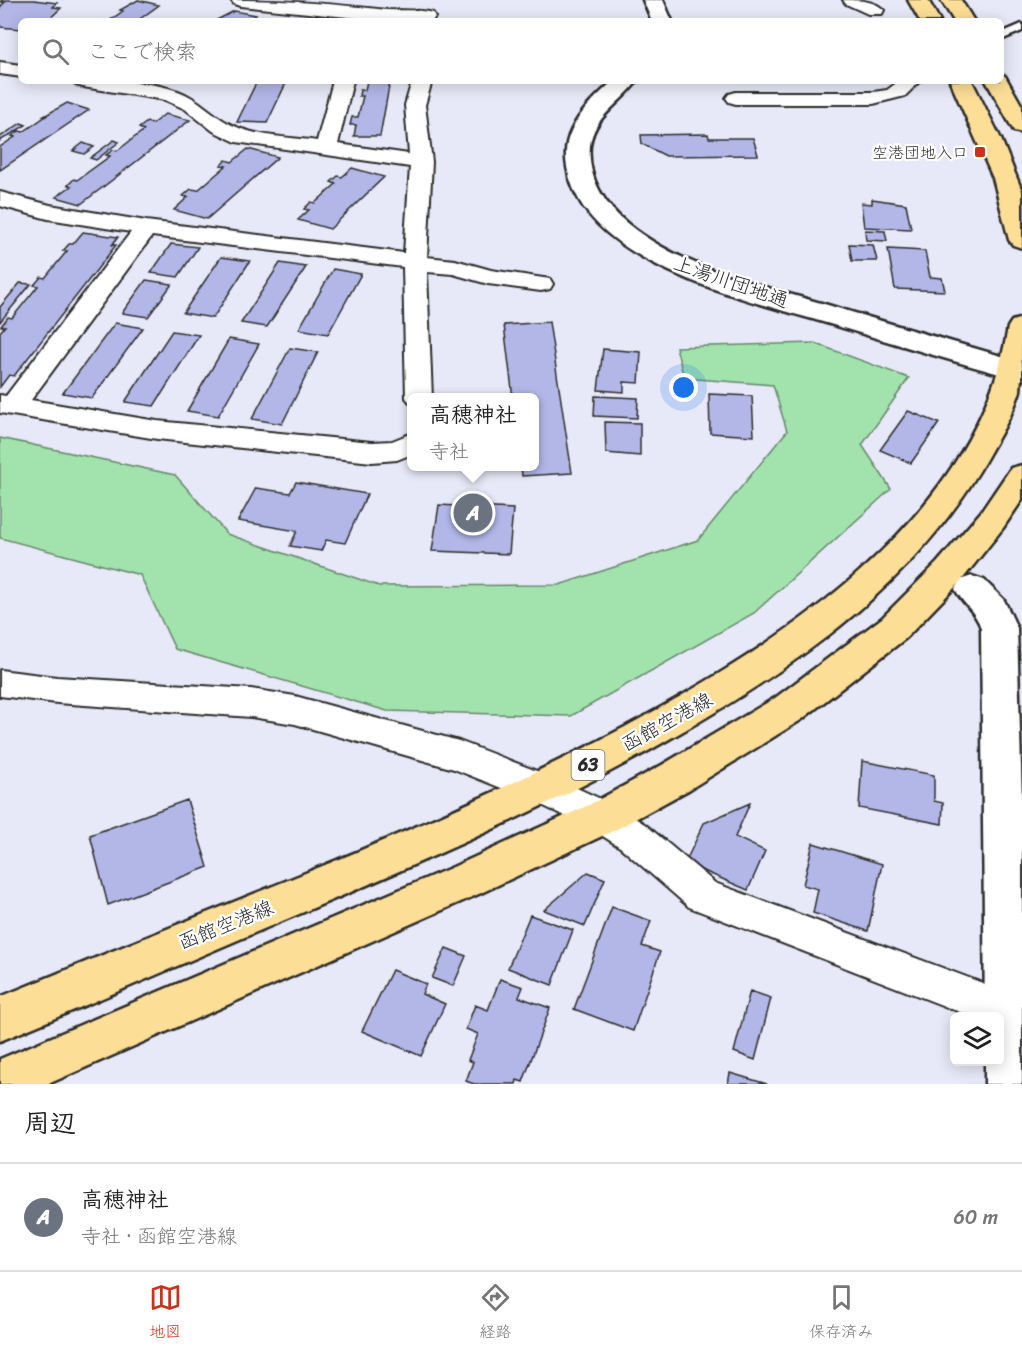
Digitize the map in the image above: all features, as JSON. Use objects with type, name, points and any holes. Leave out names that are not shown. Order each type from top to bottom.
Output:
[{"type":"main road","points":[[918,0],[928,18]]},
{"type":"main road","points":[[951,0],[962,18]]},
{"type":"main road","points":[[962,84],[1002,166],[1016,205],[1022,240]]},
{"type":"main road","points":[[999,84],[1022,126]]},
{"type":"main road","name":"函館空港線","points":[[0,1018],[367,867],[543,789],[695,708],[755,670],[824,621],[874,578],[908,547],[953,491],[976,455],[1017,370],[1022,327]]},
{"type":"main road","points":[[0,1082],[467,880],[603,818],[676,777],[788,709],[894,628],[949,572],[992,520],[1022,476]]},
{"type":"street","points":[[240,0],[367,18]]},
{"type":"street","points":[[417,0],[426,18]]},
{"type":"street","points":[[653,0],[661,18]]},
{"type":"street","points":[[852,0],[875,10]]},
{"type":"street","points":[[0,68],[18,71]]},
{"type":"street","points":[[102,84],[170,95],[192,105],[220,127],[244,137],[421,162]]},
{"type":"street","points":[[326,148],[342,84]]},
{"type":"street","points":[[419,393],[415,263],[421,162],[415,105],[421,84]]},
{"type":"street","name":"上湯川団地通","points":[[623,84],[591,118],[578,144],[583,186],[598,209],[626,235],[665,259],[730,285],[1017,370]]},
{"type":"street","points":[[736,98],[873,98],[892,95],[904,90],[908,84]]},
{"type":"street","points":[[0,199],[48,212],[146,228],[388,257],[415,263],[455,267],[488,277],[541,285]]},
{"type":"street","points":[[146,228],[6,405],[157,430],[372,452],[397,450],[407,444]]},
{"type":"street","points":[[972,589],[992,609],[999,628],[1008,1084]]},
{"type":"street","points":[[0,683],[57,690],[250,704],[295,710],[459,756],[543,789],[603,818],[633,836],[702,895],[1006,1011]]},
{"type":"lane","points":[[1004,36],[1020,30]]},
{"type":"green space","points":[[814,343],[909,378],[862,445],[891,489],[754,613],[571,716],[387,711],[175,649],[140,575],[0,538],[0,438],[175,475],[227,534],[379,586],[559,585],[698,540],[787,431],[773,385],[684,378],[676,347]]},
{"type":"building","points":[[2,0],[34,0],[57,3],[53,7],[61,8],[50,18],[18,18],[18,29],[0,27],[0,7],[5,2],[0,2]]},
{"type":"building","points":[[138,0],[159,5],[141,18],[113,18],[123,11],[120,10]]},
{"type":"building","points":[[234,11],[256,15],[252,18],[221,18]]},
{"type":"building","points":[[256,84],[286,84],[267,123],[237,122]]},
{"type":"building","points":[[366,84],[389,84],[380,136],[354,136],[356,125],[350,125],[352,117],[358,117],[363,96],[359,96],[360,90],[365,90]]},
{"type":"building","points":[[67,103],[89,110],[0,170],[0,147],[15,137],[12,136],[19,131],[23,132],[46,116],[44,116]]},
{"type":"building","points":[[165,114],[190,120],[81,204],[56,197],[71,186],[68,185],[74,179],[77,180],[110,156],[106,155],[113,150],[117,151],[144,130],[139,128],[147,122],[152,124]]},
{"type":"building","points":[[21,123],[26,125],[0,141],[0,137]]},
{"type":"building","points":[[708,134],[709,138],[753,138],[758,155],[666,156],[642,144],[641,135]]},
{"type":"building","points":[[114,140],[119,142],[96,160],[90,158]]},
{"type":"building","points":[[83,143],[94,147],[84,154],[73,151]]},
{"type":"building","points":[[248,149],[278,157],[207,219],[174,210],[188,197],[183,196],[191,189],[198,190],[226,166],[221,165],[226,160],[232,162]]},
{"type":"building","points":[[352,168],[384,177],[330,229],[298,220],[309,210],[304,209],[311,202],[315,203],[336,184],[331,182],[338,176],[342,177]]},
{"type":"building","points":[[872,199],[906,204],[911,229],[864,227],[861,203],[872,204]]},
{"type":"building","points":[[865,230],[885,231],[887,241],[866,240]]},
{"type":"building","points":[[83,232],[118,237],[112,245],[116,245],[14,376],[9,375],[0,387],[0,332],[5,326],[1,326],[8,317],[12,318],[38,286],[34,285],[41,277],[45,278],[67,251],[63,251],[69,244],[73,244]]},
{"type":"building","points":[[171,244],[198,247],[178,277],[151,273]]},
{"type":"building","points":[[849,244],[873,245],[877,261],[852,261]]},
{"type":"building","points":[[888,249],[925,251],[930,277],[942,278],[945,291],[895,289]]},
{"type":"building","points":[[221,257],[250,261],[213,318],[183,313]]},
{"type":"building","points":[[280,263],[306,267],[267,327],[241,323]]},
{"type":"building","points":[[333,269],[361,274],[328,334],[299,329]]},
{"type":"building","points":[[146,280],[172,284],[148,317],[122,313]]},
{"type":"building","points":[[20,283],[31,284],[0,322],[0,307]]},
{"type":"building","points":[[549,322],[572,473],[522,476],[522,471],[539,471],[539,393],[512,393],[504,325]]},
{"type":"building","points":[[115,323],[143,328],[92,398],[63,393]]},
{"type":"building","points":[[172,331],[199,335],[154,406],[125,402]]},
{"type":"building","points":[[229,339],[259,344],[218,416],[187,411]]},
{"type":"building","points":[[290,348],[318,352],[282,424],[252,419]]},
{"type":"building","points":[[603,349],[641,352],[639,383],[624,382],[624,392],[598,390]]},
{"type":"building","points":[[709,394],[752,396],[754,436],[710,433]]},
{"type":"building","points":[[595,396],[638,398],[637,418],[594,416]]},
{"type":"building","points":[[908,411],[939,423],[911,463],[880,450]]},
{"type":"building","points":[[605,422],[640,423],[640,456],[606,453]]},
{"type":"building","points":[[296,482],[367,494],[345,543],[326,540],[321,551],[290,546],[297,531],[238,521],[256,488],[290,493]]},
{"type":"building","points":[[439,505],[513,509],[509,554],[432,551]]},
{"type":"building","points":[[862,761],[934,775],[934,801],[943,803],[942,824],[859,808]]},
{"type":"building","points":[[187,800],[208,867],[108,905],[90,835]]},
{"type":"building","points":[[750,803],[735,837],[765,851],[748,890],[685,863],[704,823]]},
{"type":"building","points":[[813,843],[882,864],[868,931],[813,913],[818,889],[803,885]]},
{"type":"building","points":[[588,872],[605,879],[585,926],[544,910]]},
{"type":"building","points":[[612,907],[651,921],[642,946],[660,952],[633,1031],[574,1009]]},
{"type":"building","points":[[530,915],[573,930],[552,985],[508,968]]},
{"type":"building","points":[[446,948],[466,956],[453,986],[432,978]]},
{"type":"building","points":[[392,970],[426,984],[422,994],[445,1004],[421,1056],[362,1031]]},
{"type":"building","points":[[500,979],[523,987],[519,997],[550,1008],[523,1082],[517,1080],[516,1084],[474,1084],[466,1081],[473,1062],[468,1060],[478,1034],[466,1029],[475,1005],[488,1010]]},
{"type":"building","points":[[750,991],[771,998],[755,1060],[734,1052]]},
{"type":"building","points":[[730,1073],[767,1084],[728,1084]]},
{"type":"place","name":"空港団地入口","points":[[980,152]]},
{"type":"place","name":"高穂神社","points":[[473,513]]}]
